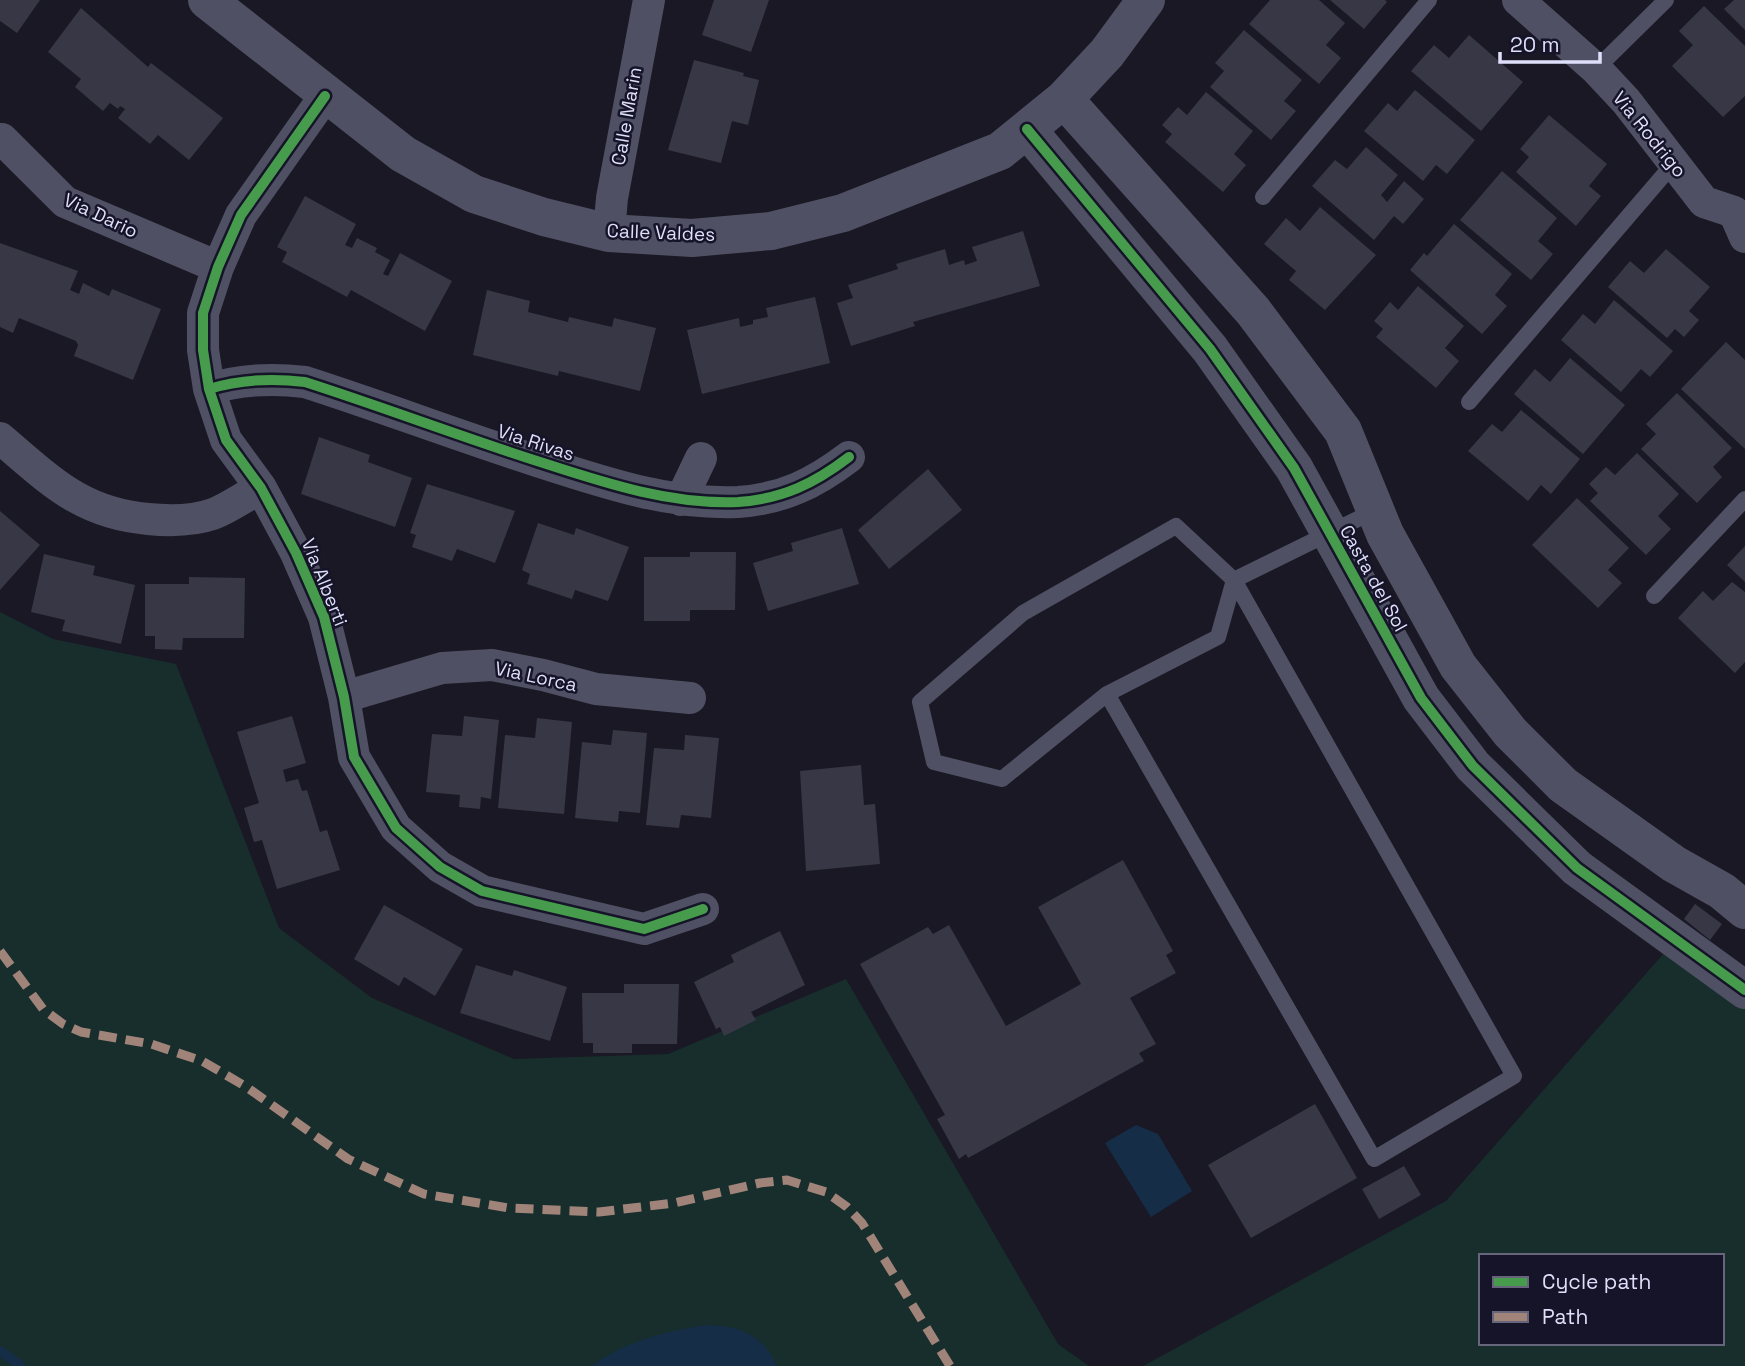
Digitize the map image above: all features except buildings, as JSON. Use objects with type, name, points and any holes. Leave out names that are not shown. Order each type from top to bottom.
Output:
[{"type":"street","name":"Calle Valdes","points":[[207,0],[325,96],[403,154],[474,194],[544,217],[609,233],[692,238],[771,231],[843,213],[1000,151],[1064,99],[1107,53],[1146,0]]},
{"type":"street","name":"Calle Marin","points":[[609,233],[612,198],[649,0]]},
{"type":"street","name":"Via Rodrigo","points":[[1518,0],[1596,69],[1704,202],[1741,220]]},
{"type":"street","name":"Via Alberti","points":[[325,96],[241,215],[218,267],[203,313],[203,350],[209,389],[226,440],[261,488],[296,553],[324,617],[344,697],[354,757],[396,828],[440,867],[482,891],[644,929],[704,909]]},
{"type":"street","name":"Casta del Sol","points":[[1064,99],[1253,311],[1343,431],[1385,534],[1458,666],[1510,732],[1563,785],[1674,864],[1722,891],[1745,911]]},
{"type":"street","name":"Casta del Sol","points":[[1027,129],[1210,349],[1294,468],[1421,698],[1473,766],[1577,868],[1643,913],[1745,990]]},
{"type":"street","name":"Via Dario","points":[[2,139],[65,202],[218,267]]},
{"type":"street","points":[[1210,349],[1253,311]]},
{"type":"street","name":"Via Rivas","points":[[209,389],[229,383],[273,378],[305,382],[612,485],[681,500],[740,502],[778,495],[817,482],[849,457]]},
{"type":"street","points":[[0,438],[39,474],[73,499],[119,517],[169,521],[213,514],[261,488]]},
{"type":"street","points":[[681,500],[701,458]]},
{"type":"street","name":"Via Lorca","points":[[344,697],[442,668],[492,665],[543,675],[596,690],[690,698]]},
{"type":"street","points":[[1643,913],[1674,864]]},
{"type":"lane","points":[[1263,197],[1429,0]]},
{"type":"lane","points":[[1596,69],[1666,0]]},
{"type":"lane","points":[[1469,401],[1674,163]]},
{"type":"lane","points":[[1654,596],[1745,499]]},
{"type":"lane","points":[[1107,694],[1374,1159],[1514,1076],[1234,580],[1176,526],[1023,613],[920,702],[934,762],[1002,779],[1107,694],[1218,636],[1234,580],[1331,535],[1376,510]]},
{"type":"green space","points":[[0,612],[53,639],[176,664],[279,928],[372,998],[514,1059],[668,1054],[846,979],[1058,1344],[1089,1366],[0,1366]]},
{"type":"green space","points":[[1671,945],[1745,1001],[1745,1366],[1143,1366],[1446,1201]]},
{"type":"water","points":[[1136,1125],[1158,1134],[1192,1191],[1151,1217],[1105,1143]]},
{"type":"water","points":[[705,1325],[728,1327],[748,1333],[764,1346],[777,1366],[592,1366],[632,1344],[660,1334]]},
{"type":"waterway","points":[[0,1351],[21,1366]]},
{"type":"marked path","points":[[0,951],[43,1009],[63,1024],[81,1032],[151,1044],[202,1061],[245,1086],[348,1159],[424,1194],[509,1208],[599,1212],[674,1203],[760,1183],[787,1180],[826,1192],[847,1207],[862,1223],[950,1366]]},
{"type":"cycle path","points":[[325,96],[241,215],[218,267],[203,313],[203,350],[209,389],[226,440],[261,488],[296,553],[324,617],[344,697],[354,757],[396,828],[440,867],[482,891],[644,929],[703,909]]},
{"type":"cycle path","points":[[1027,129],[1210,349],[1294,468],[1421,698],[1473,766],[1577,868],[1745,990]]},
{"type":"cycle path","points":[[209,389],[257,380],[305,382],[586,477],[687,500],[738,502],[770,497],[811,482],[849,457]]}]
